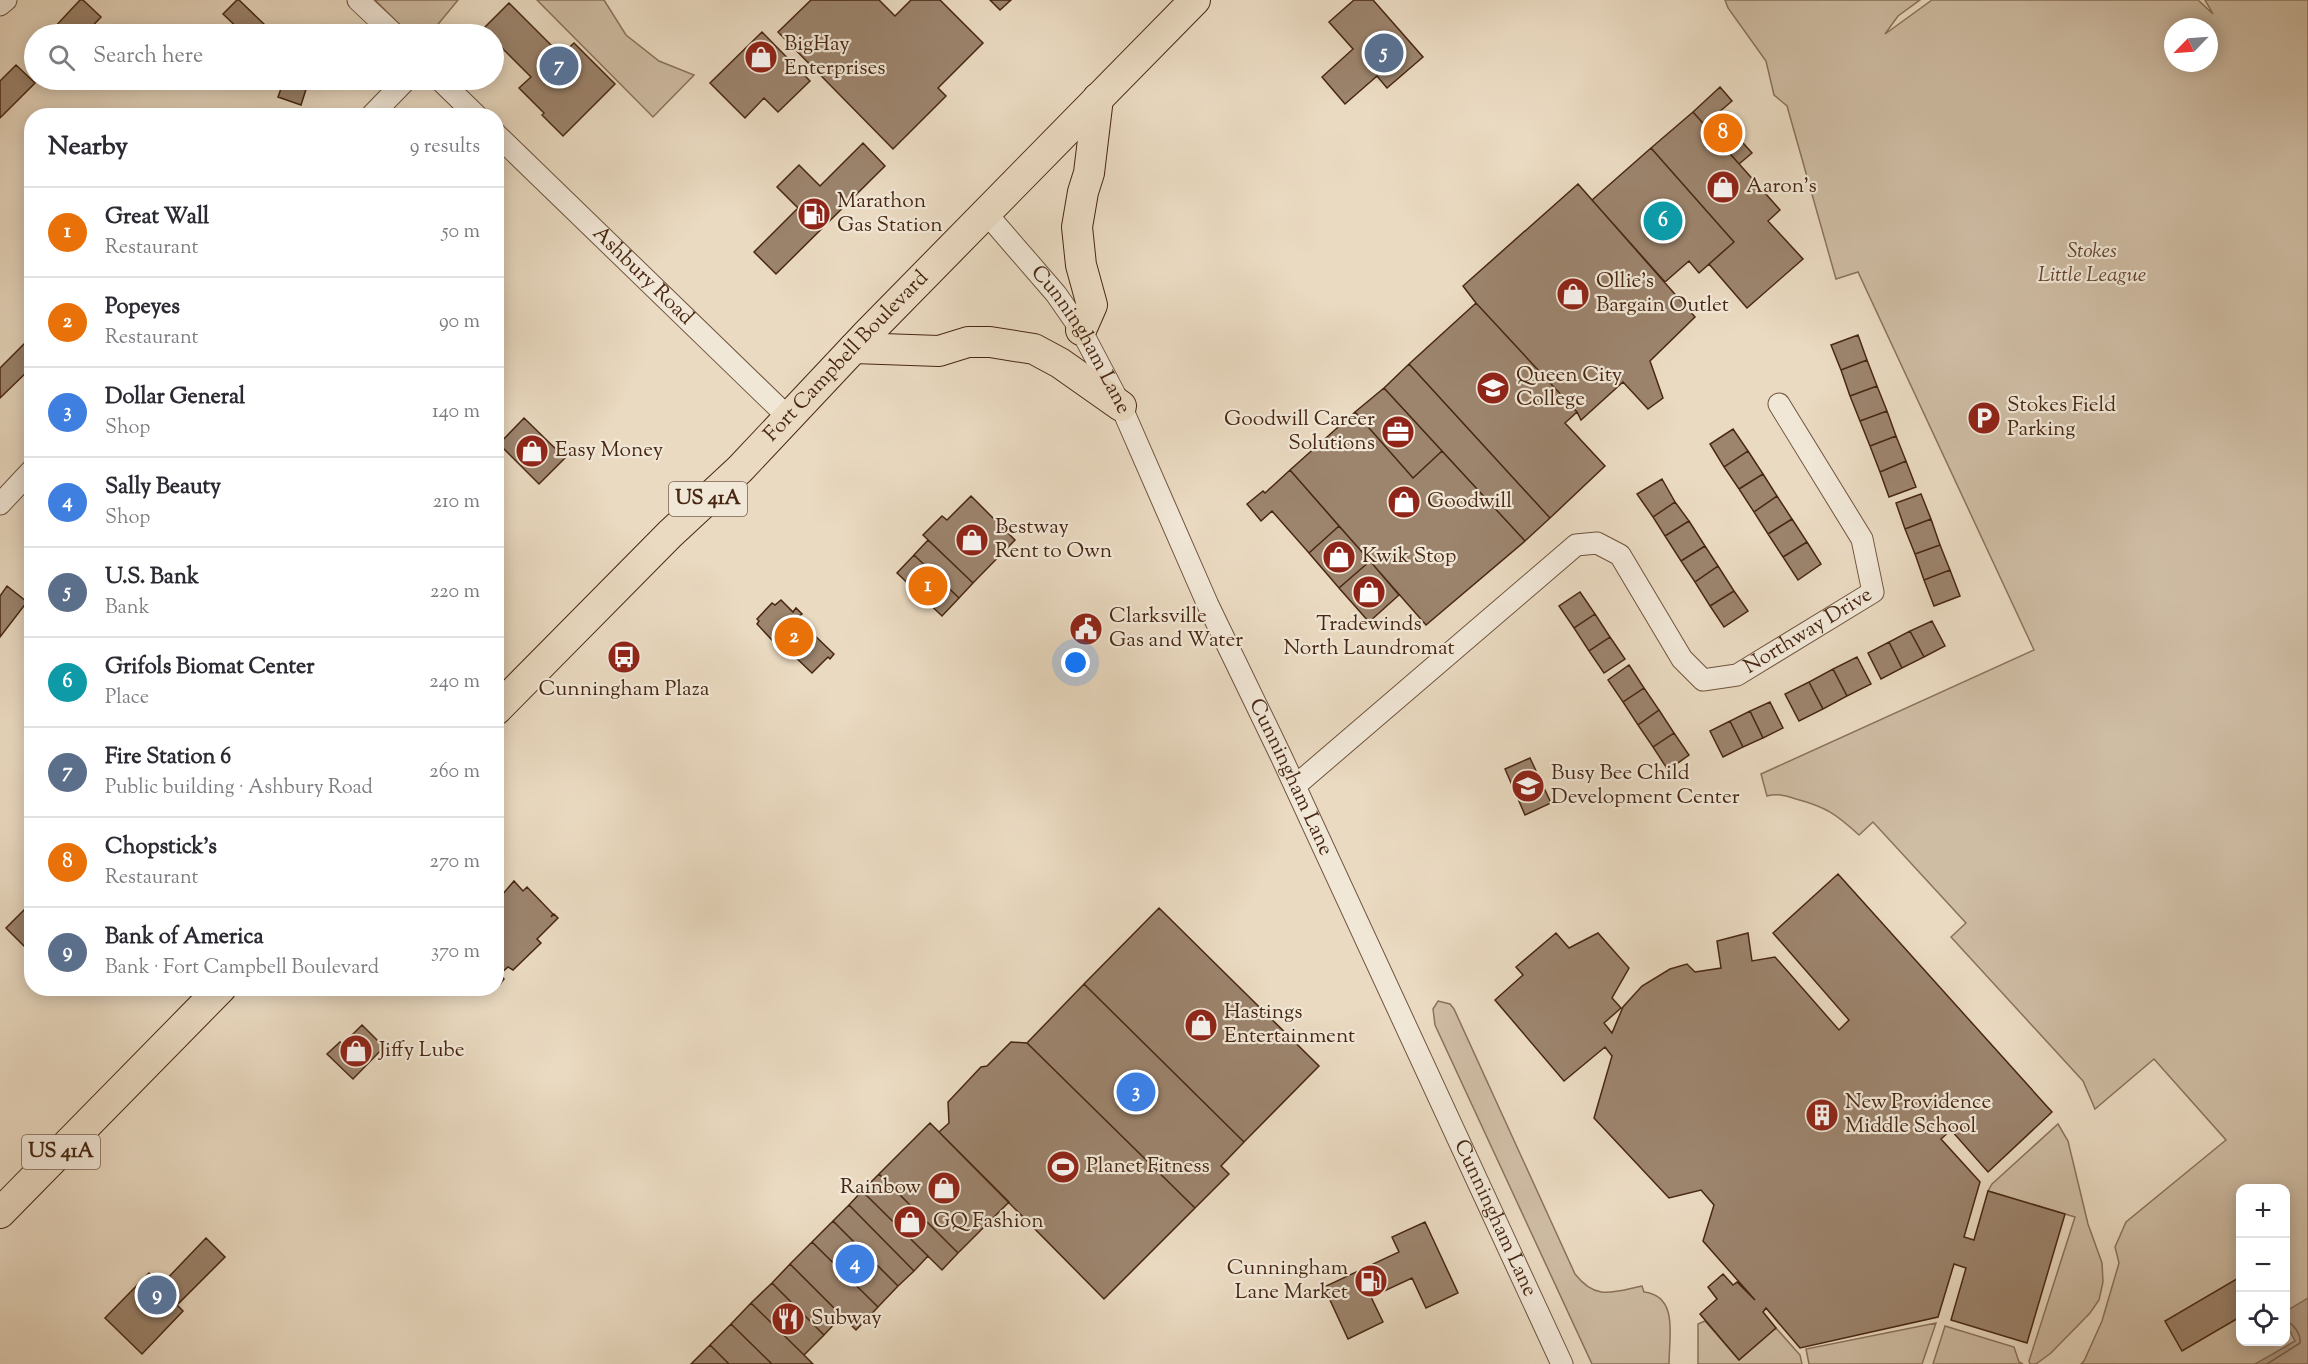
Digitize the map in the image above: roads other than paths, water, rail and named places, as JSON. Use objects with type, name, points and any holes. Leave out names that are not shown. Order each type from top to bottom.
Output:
[{"type":"highway","name":"Fort Campbell Boulevard","points":[[504,702],[655,549],[740,469],[854,348],[1195,0]]},
{"type":"highway","points":[[1081,330],[1092,305],[1081,265],[1077,227],[1089,173],[1098,98]]},
{"type":"highway","points":[[854,348],[939,351],[968,342],[990,342],[1034,349],[1060,363],[1121,406]]},
{"type":"highway","name":"US 41A","points":[[0,1213],[213,996]]},
{"type":"street","points":[[0,5],[6,0]]},
{"type":"street","points":[[358,0],[383,24]]},
{"type":"street","points":[[379,108],[396,90]]},
{"type":"street","points":[[450,90],[469,108]]},
{"type":"street","name":"Ashbury Road","points":[[504,143],[789,418]]},
{"type":"street","name":"Cunningham Lane","points":[[986,213],[1048,285],[1081,330],[1121,406],[1208,605],[1295,786],[1562,1364]]},
{"type":"street","name":"Northway Drive","points":[[1295,786],[1576,545],[1597,543],[1620,555],[1682,659],[1703,680],[1737,675],[1873,592],[1862,539],[1779,404]]},
{"type":"street","points":[[0,504],[24,478]]},
{"type":"water","points":[[2308,1298],[2308,1364],[2255,1364],[2290,1346],[2295,1341],[2290,1332],[2290,1309]]},
{"type":"place","name":"U.S. Bank","points":[[1384,53]]},
{"type":"place","name":"BigHay Enterprises","points":[[761,57]]},
{"type":"place","name":"Fire Station 6","points":[[559,66]]},
{"type":"place","name":"Chopstick's","points":[[1723,133]]},
{"type":"place","name":"Aaron's","points":[[1723,187]]},
{"type":"place","name":"Marathon Gas Station","points":[[814,214]]},
{"type":"place","name":"Grifols Biomat Center","points":[[1663,221]]},
{"type":"place","name":"Ollie's Bargain Outlet","points":[[1573,294]]},
{"type":"place","name":"Queen City College","points":[[1493,388]]},
{"type":"place","name":"Stokes Field Parking","points":[[1984,418]]},
{"type":"place","name":"Goodwill Career Solutions","points":[[1398,432]]},
{"type":"place","name":"Easy Money","points":[[532,451]]},
{"type":"place","name":"Goodwill","points":[[1404,502]]},
{"type":"place","name":"Bestway Rent to Own","points":[[972,540]]},
{"type":"place","name":"Kwik Stop","points":[[1339,557]]},
{"type":"place","name":"Great Wall","points":[[928,586]]},
{"type":"place","name":"Tradewinds North Laundromat","points":[[1369,592]]},
{"type":"place","name":"Clarksville Gas and Water","points":[[1086,629]]},
{"type":"place","name":"Popeyes","points":[[794,637]]},
{"type":"place","name":"Cunningham Plaza","points":[[624,657]]},
{"type":"place","name":"Busy Bee Child Development Center","points":[[1528,786]]},
{"type":"place","name":"Hastings Entertainment","points":[[1201,1025]]},
{"type":"place","name":"Jiffy Lube","points":[[356,1051]]},
{"type":"place","name":"Dollar General","points":[[1136,1092]]},
{"type":"place","name":"New Providence Middle School","points":[[1822,1115]]},
{"type":"place","name":"Planet Fitness","points":[[1063,1167]]},
{"type":"place","name":"Rainbow","points":[[944,1188]]},
{"type":"place","name":"GQ Fashion","points":[[910,1222]]},
{"type":"place","name":"Sally Beauty","points":[[855,1264]]},
{"type":"place","name":"Cunningham Lane Market","points":[[1371,1281]]},
{"type":"place","name":"Bank of America","points":[[157,1295]]},
{"type":"place","name":"Subway","points":[[788,1319]]},
{"type":"park label","name":"Stokes Little League","points":[[2092,264]]}]
